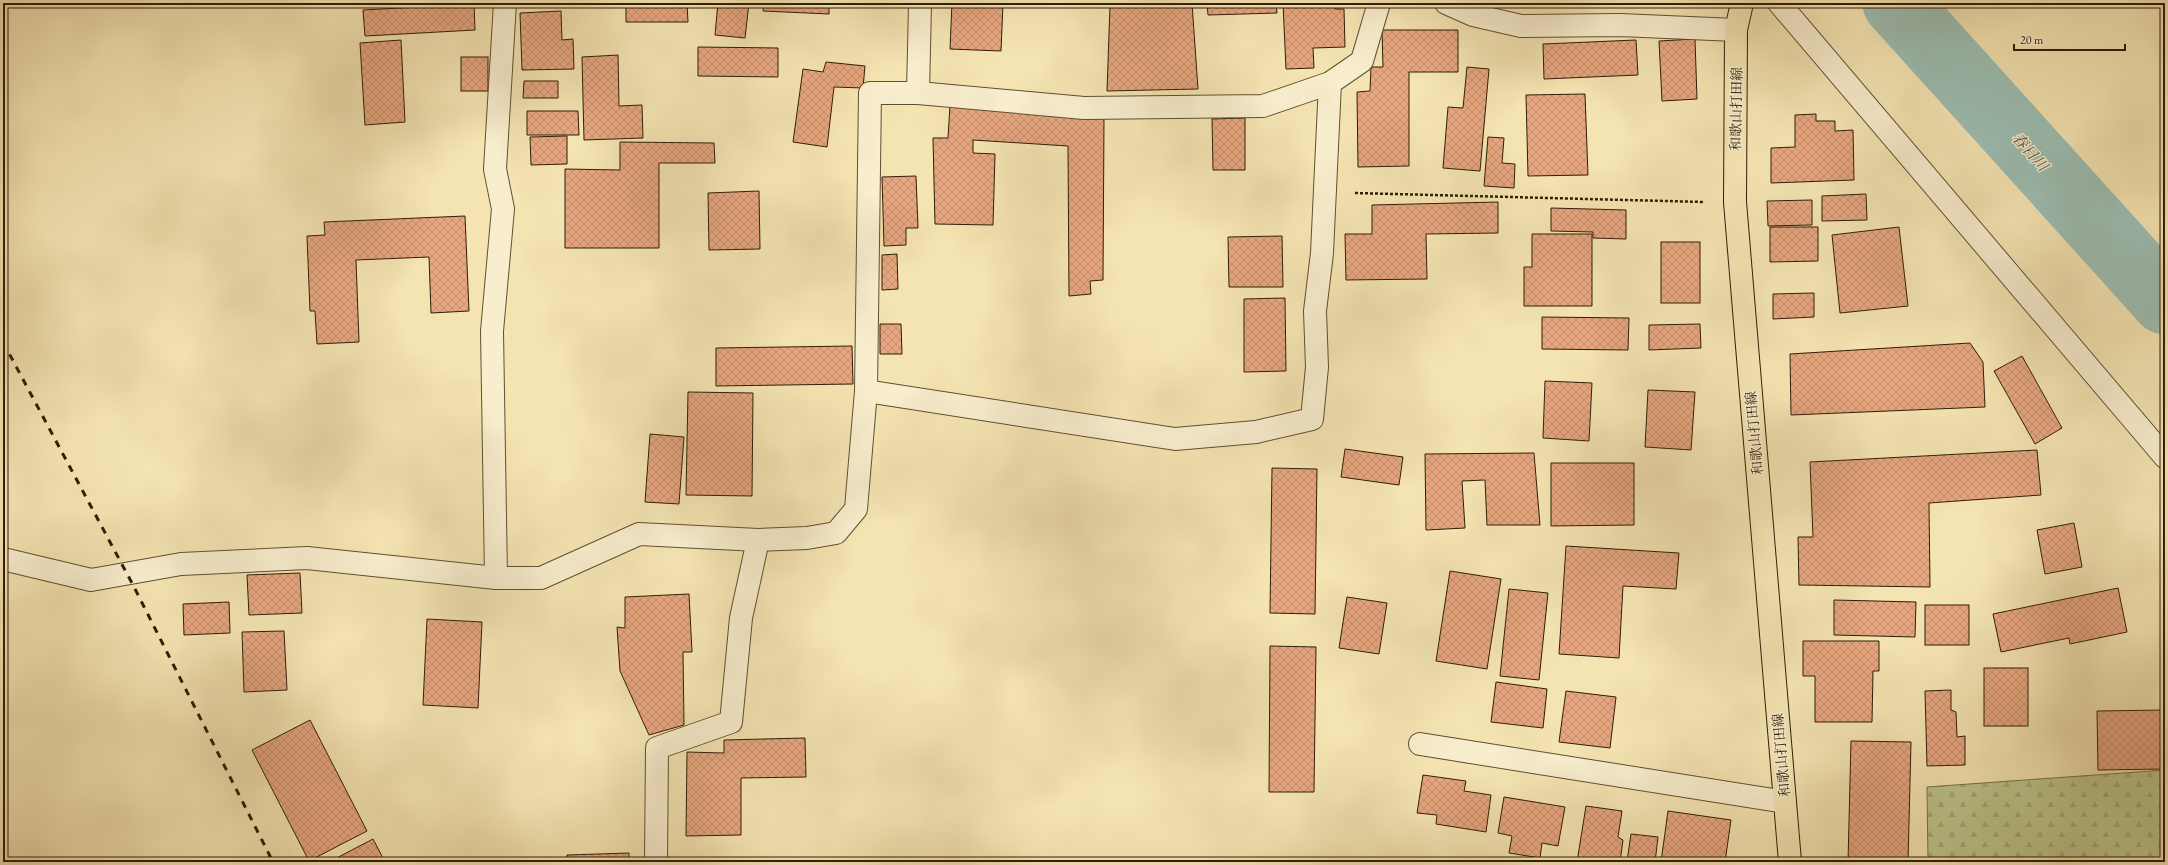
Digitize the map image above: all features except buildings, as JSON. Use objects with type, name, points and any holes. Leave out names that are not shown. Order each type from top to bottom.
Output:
[{"type":"main road","name":"和歌山打田線","points":[[1742,3],[1736,30],[1734,202],[1790,862]]},
{"type":"street","points":[[496,578],[492,331],[504,209],[495,168],[505,3]]},
{"type":"street","points":[[918,93],[920,3]]},
{"type":"street","points":[[3,559],[91,580],[181,564],[307,558],[496,578],[542,578],[639,534],[758,540],[807,538],[836,533],[856,509],[866,391],[870,93],[918,93],[1084,108],[1263,106],[1330,83],[1362,61],[1379,3]]},
{"type":"street","points":[[1446,3],[1473,15],[1521,26],[1620,25],[1736,30]]},
{"type":"street","points":[[1779,3],[2165,457]]},
{"type":"street","points":[[866,391],[1175,438],[1256,432],[1312,419],[1317,367],[1315,311],[1322,253],[1330,83]]},
{"type":"street","points":[[656,862],[657,748],[731,722],[741,618],[758,540]]},
{"type":"street","points":[[1420,744],[1785,802]]},
{"type":"path","points":[[1324,192],[1734,202]]},
{"type":"green space","points":[[2165,770],[2165,862],[1928,862],[1927,787]]},
{"type":"waterway","name":"春日川","points":[[1896,3],[2165,301]]},
{"type":"railway","points":[[3,342],[133,585],[273,862]]}]
